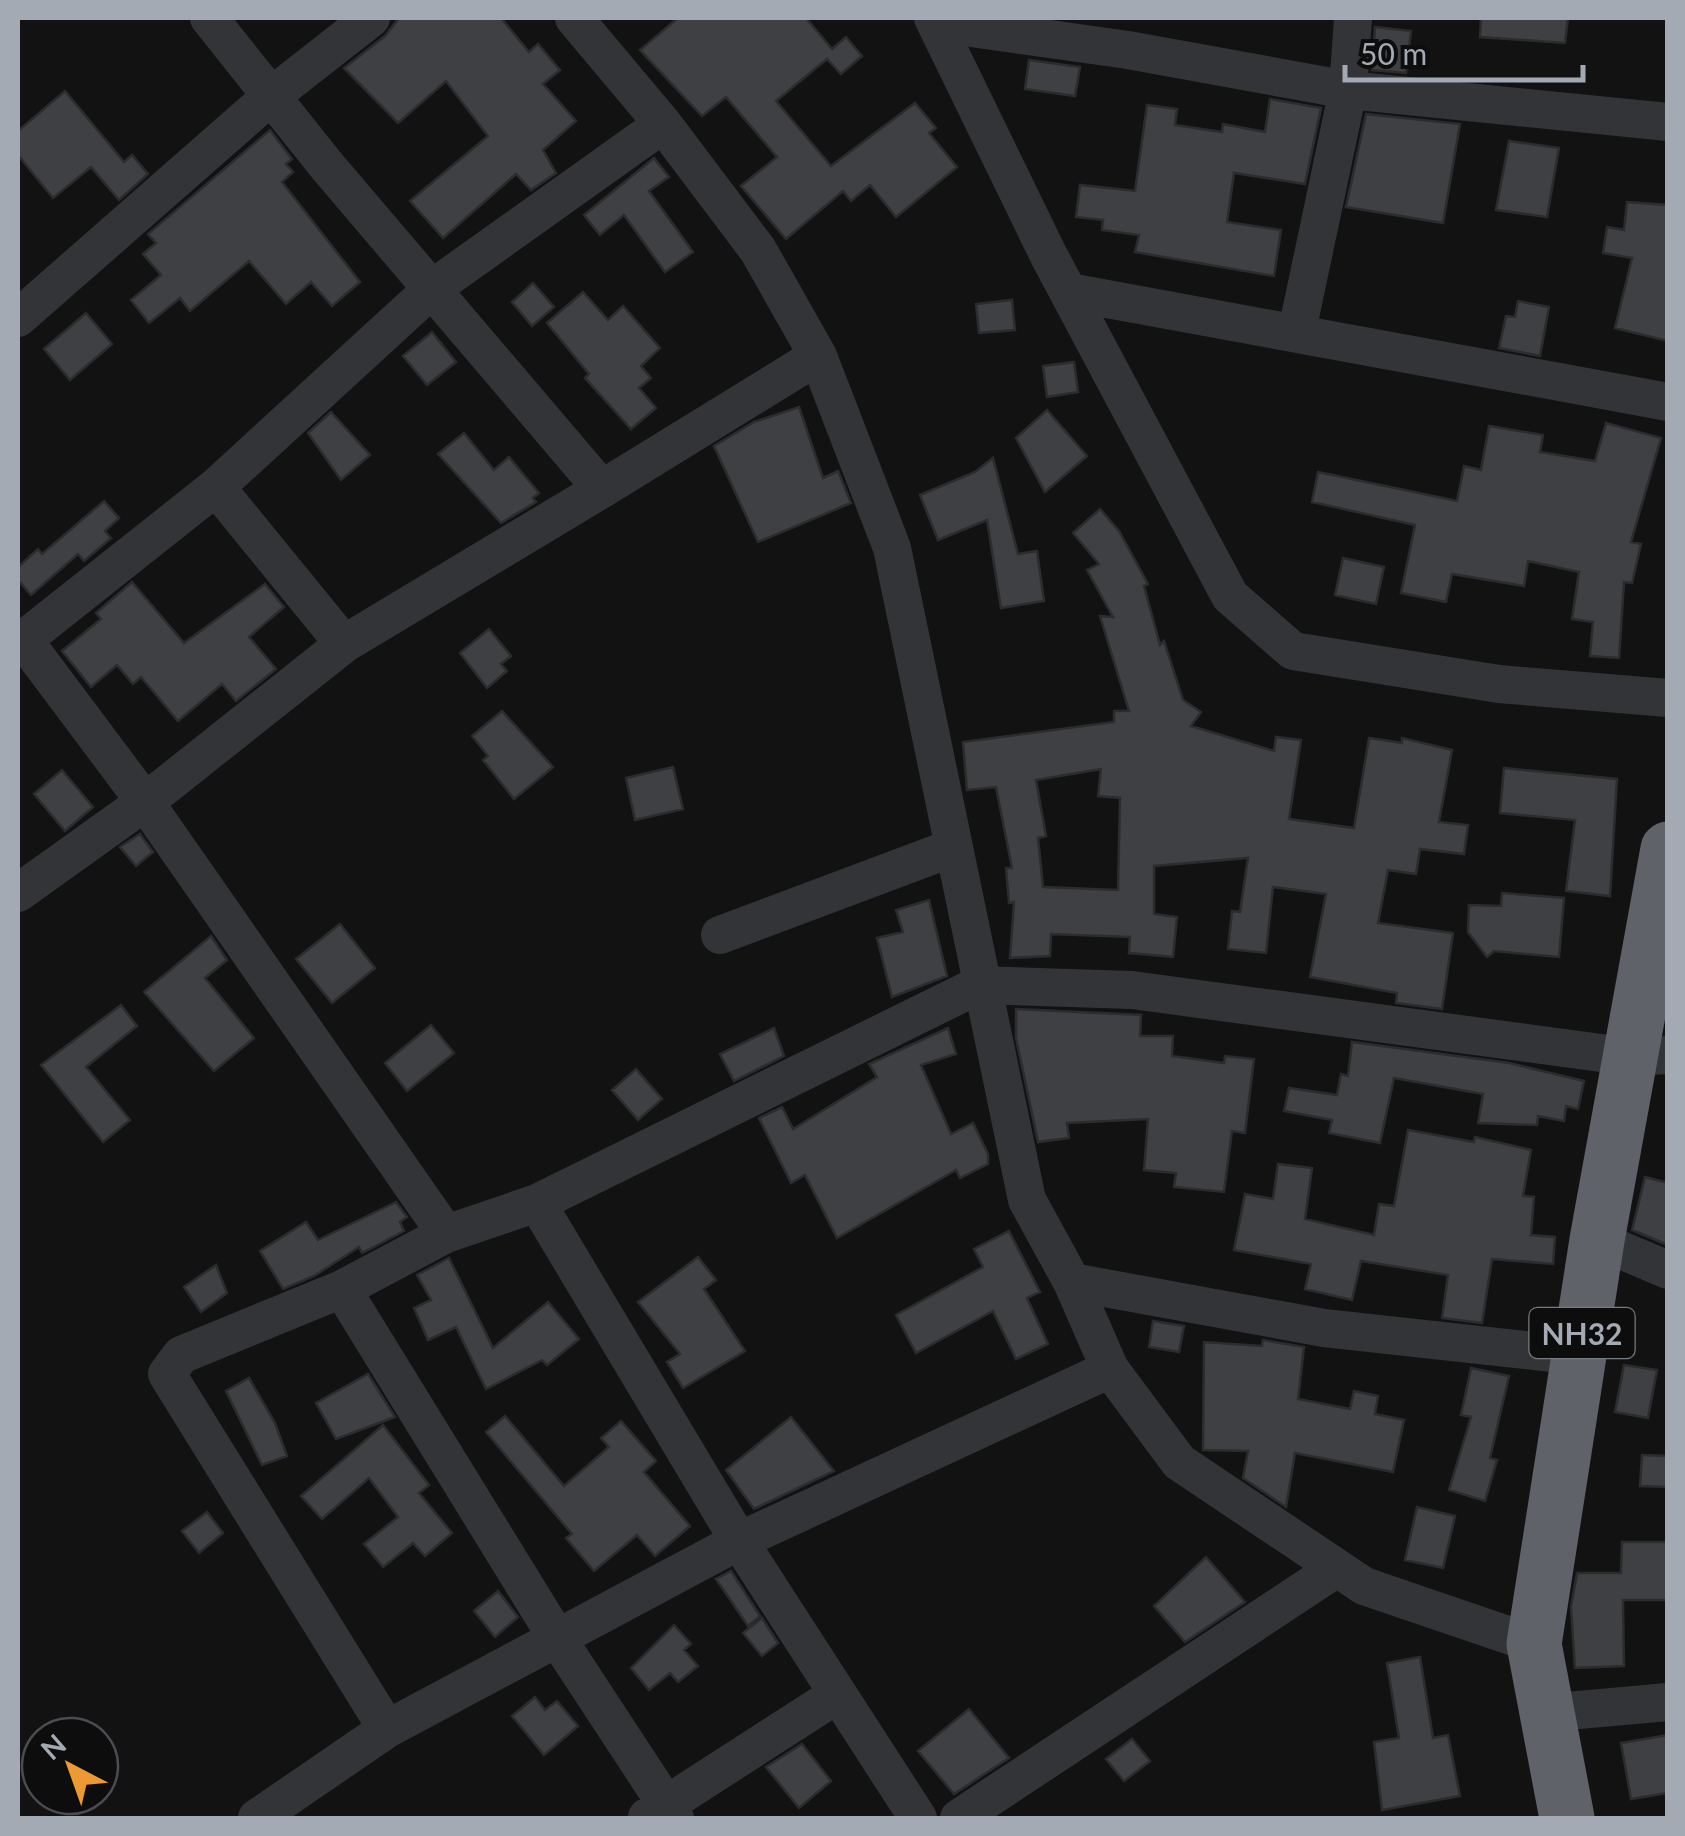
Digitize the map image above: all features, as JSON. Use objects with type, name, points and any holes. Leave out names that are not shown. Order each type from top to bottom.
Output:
[{"type":"highway","name":"NH32","points":[[1567,1818],[1534,1644],[1597,1240],[1649,1056],[1668,849]]},
{"type":"street","points":[[209,18],[270,96],[602,489]]},
{"type":"street","points":[[18,318],[270,96],[371,18]]},
{"type":"street","points":[[574,18],[663,124],[758,250],[818,356],[892,548],[979,985],[1027,1200],[1072,1282],[1110,1369],[1179,1462],[1364,1586],[1534,1644]]},
{"type":"street","points":[[1297,331],[1348,90],[1353,18]]},
{"type":"street","points":[[934,20],[1348,90],[1668,122]]},
{"type":"street","points":[[934,20],[1069,292],[1230,596],[1293,651],[1499,684],[1668,698]]},
{"type":"street","points":[[446,1234],[145,802],[20,641],[216,488],[433,288],[663,124]]},
{"type":"street","points":[[1069,292],[1668,402]]},
{"type":"street","points":[[18,893],[145,802],[344,644],[818,356]]},
{"type":"street","points":[[216,488],[344,644]]},
{"type":"street","points":[[720,935],[952,848]]},
{"type":"street","points":[[387,1729],[167,1374],[180,1356],[342,1289],[446,1234],[537,1203],[979,985],[1132,990],[1649,1056]]},
{"type":"street","points":[[537,1203],[738,1541],[918,1818]]},
{"type":"street","points":[[1597,1240],[1668,1270]]},
{"type":"street","points":[[1072,1282],[1324,1328],[1578,1356]]},
{"type":"street","points":[[342,1289],[662,1814],[838,1694]]},
{"type":"street","points":[[257,1818],[387,1729],[738,1541],[1110,1369]]},
{"type":"street","points":[[959,1818],[1337,1568]]},
{"type":"street","points":[[1545,1713],[1668,1702]]},
{"type":"building","points":[[399,18],[501,18],[529,52],[538,44],[560,70],[543,84],[576,121],[543,150],[556,173],[531,190],[516,174],[443,238],[410,201],[488,136],[446,81],[398,123],[344,68],[385,36]]},
{"type":"building","points":[[678,18],[806,18],[832,49],[846,37],[862,56],[841,74],[827,59],[776,101],[831,166],[915,103],[936,128],[929,133],[957,167],[896,217],[870,185],[851,201],[843,191],[786,239],[741,186],[777,157],[726,97],[702,116],[640,50]]},
{"type":"building","points":[[1481,18],[1568,18],[1565,43],[1480,37]]},
{"type":"building","points":[[1375,27],[1411,31],[1406,73],[1372,70]]},
{"type":"building","points":[[1029,60],[1080,67],[1075,96],[1025,89]]},
{"type":"building","points":[[65,91],[124,162],[132,155],[148,174],[119,200],[91,167],[53,198],[18,155],[18,131]]},
{"type":"building","points":[[1270,99],[1321,108],[1305,184],[1234,173],[1227,222],[1281,230],[1274,276],[1135,252],[1139,235],[1102,230],[1103,220],[1076,217],[1080,185],[1135,191],[1147,105],[1177,109],[1175,125],[1222,132],[1223,124],[1265,132]]},
{"type":"building","points":[[1366,114],[1460,124],[1443,223],[1346,207]]},
{"type":"building","points":[[270,130],[292,159],[286,164],[293,172],[282,182],[360,282],[332,306],[311,282],[286,304],[249,261],[190,311],[180,298],[149,323],[131,300],[161,275],[143,254],[156,243],[148,234]]},
{"type":"building","points":[[1509,141],[1559,148],[1547,217],[1496,210]]},
{"type":"building","points":[[654,158],[669,177],[649,191],[693,252],[665,272],[624,215],[600,235],[584,215]]},
{"type":"building","points":[[1627,202],[1668,205],[1668,341],[1615,328],[1632,258],[1603,253],[1607,227],[1624,230]]},
{"type":"building","points":[[533,283],[554,307],[532,326],[512,302]]},
{"type":"building","points":[[583,292],[608,320],[623,306],[660,348],[641,366],[651,378],[639,388],[656,408],[631,429],[585,378],[589,374],[547,323]]},
{"type":"building","points":[[1012,300],[1015,330],[979,333],[976,304]]},
{"type":"building","points":[[1518,301],[1549,307],[1540,356],[1499,348],[1506,316],[1515,317]]},
{"type":"building","points":[[86,313],[112,344],[70,380],[44,349]]},
{"type":"building","points":[[432,332],[456,362],[427,385],[403,356]]},
{"type":"building","points":[[1074,362],[1078,392],[1047,397],[1043,366]]},
{"type":"building","points":[[799,407],[823,478],[838,471],[851,503],[758,542],[714,446],[754,422]]},
{"type":"building","points":[[1047,410],[1087,456],[1045,492],[1016,438]]},
{"type":"building","points":[[331,412],[370,455],[341,480],[308,433]]},
{"type":"building","points":[[1606,423],[1661,438],[1631,542],[1641,544],[1632,583],[1624,582],[1619,658],[1590,656],[1593,622],[1572,619],[1579,572],[1528,561],[1524,586],[1452,574],[1446,602],[1401,593],[1415,525],[1312,502],[1318,472],[1457,501],[1464,466],[1481,470],[1489,426],[1543,435],[1540,452],[1595,461]]},
{"type":"building","points":[[464,433],[494,470],[509,457],[539,493],[533,498],[536,502],[501,523],[438,454]]},
{"type":"building","points":[[993,458],[1018,554],[1037,551],[1044,601],[1001,608],[987,520],[938,540],[920,495],[975,472]]},
{"type":"building","points":[[104,501],[119,518],[105,531],[111,538],[84,561],[78,554],[31,595],[18,580],[18,567],[38,549],[42,554]]},
{"type":"building","points":[[1100,509],[1119,531],[1148,584],[1144,586],[1160,645],[1164,641],[1183,700],[1201,712],[1191,726],[1274,751],[1276,737],[1301,740],[1289,819],[1354,828],[1369,738],[1402,743],[1402,738],[1452,750],[1439,822],[1468,825],[1464,854],[1420,849],[1416,874],[1388,870],[1378,923],[1453,933],[1442,1009],[1396,1003],[1397,993],[1310,977],[1326,894],[1273,887],[1266,953],[1228,949],[1232,911],[1240,912],[1248,858],[1154,866],[1154,914],[1177,917],[1173,957],[1129,953],[1130,937],[1051,934],[1050,956],[1010,958],[1014,902],[1009,903],[1006,868],[1012,868],[996,787],[967,790],[963,742],[1114,722],[1114,711],[1129,711],[1100,616],[1113,617],[1087,570],[1099,564],[1073,533]],"holes":[[[1101,769],[1098,796],[1120,798],[1118,890],[1043,887],[1038,838],[1046,836],[1036,780]]]},
{"type":"building","points":[[1343,558],[1384,567],[1376,604],[1335,595]]},
{"type":"building","points":[[132,582],[184,643],[265,584],[284,607],[249,637],[276,669],[236,701],[222,684],[178,721],[141,677],[133,684],[117,665],[91,687],[62,651],[101,619],[96,613]]},
{"type":"building","points":[[489,629],[511,656],[501,664],[507,671],[487,688],[460,653]]},
{"type":"building","points":[[502,711],[553,767],[514,799],[483,760],[488,756],[472,736]]},
{"type":"building","points":[[673,767],[683,809],[635,820],[626,778]]},
{"type":"building","points":[[1504,768],[1617,779],[1610,896],[1566,891],[1575,820],[1500,813]]},
{"type":"building","points":[[62,770],[93,807],[65,831],[34,794]]},
{"type":"building","points":[[140,834],[153,852],[136,866],[120,847]]},
{"type":"building","points":[[1502,893],[1564,898],[1559,957],[1494,951],[1487,957],[1468,932],[1469,905],[1501,906]]},
{"type":"building","points":[[929,900],[947,976],[892,997],[877,938],[903,932],[896,910]]},
{"type":"building","points":[[340,924],[375,968],[332,1003],[296,959]]},
{"type":"building","points":[[211,936],[227,960],[205,978],[254,1038],[214,1071],[144,992]]},
{"type":"building","points":[[121,1005],[137,1026],[86,1067],[130,1120],[103,1142],[41,1065]]},
{"type":"building","points":[[1016,1009],[1141,1015],[1140,1036],[1173,1036],[1172,1056],[1224,1063],[1225,1056],[1254,1059],[1245,1133],[1232,1131],[1224,1192],[1174,1187],[1176,1173],[1144,1170],[1148,1119],[1067,1123],[1069,1138],[1038,1142],[1016,1038]]},
{"type":"building","points":[[431,1025],[454,1053],[407,1091],[385,1063]]},
{"type":"building","points":[[774,1028],[784,1056],[734,1081],[720,1054]]},
{"type":"building","points":[[948,1028],[956,1054],[921,1065],[951,1134],[973,1123],[988,1154],[988,1164],[960,1178],[956,1170],[837,1238],[805,1175],[791,1183],[759,1118],[782,1107],[793,1129],[877,1077],[869,1064]]},
{"type":"building","points":[[1352,1042],[1509,1063],[1584,1081],[1578,1109],[1566,1106],[1564,1121],[1538,1116],[1537,1125],[1478,1123],[1483,1094],[1394,1078],[1380,1143],[1329,1133],[1332,1120],[1284,1111],[1289,1088],[1337,1095],[1341,1074],[1348,1076]]},
{"type":"building","points":[[636,1069],[662,1099],[638,1120],[612,1090]]},
{"type":"building","points":[[1408,1130],[1474,1142],[1475,1137],[1531,1150],[1523,1196],[1534,1197],[1531,1235],[1555,1237],[1553,1264],[1492,1259],[1482,1323],[1442,1318],[1448,1275],[1361,1261],[1352,1300],[1305,1289],[1311,1264],[1234,1250],[1245,1194],[1273,1199],[1278,1164],[1312,1168],[1305,1219],[1374,1235],[1379,1204],[1394,1206]]},
{"type":"building","points":[[1645,1177],[1668,1183],[1668,1245],[1632,1230]]},
{"type":"building","points":[[396,1202],[407,1217],[400,1222],[404,1231],[362,1253],[359,1247],[314,1276],[283,1289],[260,1251],[306,1222],[318,1240]]},
{"type":"building","points":[[1009,1231],[1040,1292],[1027,1298],[1048,1344],[1016,1359],[993,1311],[916,1353],[896,1315],[983,1267],[974,1249]]},
{"type":"building","points":[[698,1257],[716,1280],[704,1289],[745,1351],[683,1388],[667,1362],[680,1354],[638,1302]]},
{"type":"building","points":[[449,1258],[493,1348],[548,1302],[579,1339],[547,1365],[542,1360],[486,1389],[456,1327],[428,1340],[414,1308],[431,1300],[417,1275]]},
{"type":"building","points":[[216,1265],[227,1293],[201,1312],[184,1287]]},
{"type":"building","points":[[1153,1321],[1184,1326],[1179,1352],[1149,1347]]},
{"type":"building","points":[[1263,1340],[1304,1347],[1298,1399],[1350,1409],[1354,1391],[1378,1396],[1375,1414],[1404,1420],[1393,1472],[1295,1453],[1286,1507],[1243,1478],[1248,1451],[1203,1450],[1204,1342],[1262,1346]]},
{"type":"building","points":[[1624,1365],[1657,1370],[1648,1418],[1615,1412]]},
{"type":"building","points":[[1471,1368],[1509,1376],[1490,1458],[1497,1460],[1485,1501],[1449,1490],[1471,1417],[1461,1415]]},
{"type":"building","points":[[368,1374],[395,1417],[336,1439],[316,1403]]},
{"type":"building","points":[[249,1378],[275,1423],[287,1456],[262,1465],[226,1391]]},
{"type":"building","points":[[505,1416],[564,1486],[609,1447],[601,1438],[621,1421],[656,1461],[644,1472],[690,1526],[655,1556],[637,1535],[594,1571],[566,1538],[572,1534],[486,1432]]},
{"type":"building","points":[[791,1417],[834,1471],[754,1509],[726,1470]]},
{"type":"building","points":[[383,1425],[429,1485],[419,1493],[452,1533],[425,1556],[413,1543],[383,1567],[364,1544],[398,1517],[369,1478],[322,1519],[301,1496]]},
{"type":"building","points":[[1642,1455],[1668,1456],[1668,1487],[1640,1486]]},
{"type":"building","points":[[1417,1507],[1455,1516],[1443,1568],[1405,1560]]},
{"type":"building","points":[[207,1512],[223,1533],[199,1553],[182,1531]]},
{"type":"building","points":[[1622,1542],[1668,1542],[1668,1600],[1623,1600],[1624,1666],[1575,1668],[1571,1607],[1577,1573],[1621,1573]]},
{"type":"building","points":[[1206,1557],[1245,1602],[1185,1642],[1154,1606]]},
{"type":"building","points":[[731,1571],[760,1616],[748,1626],[716,1579]]},
{"type":"building","points":[[498,1591],[518,1617],[495,1637],[474,1611]]},
{"type":"building","points":[[762,1618],[778,1643],[762,1656],[743,1633]]},
{"type":"building","points":[[674,1625],[691,1644],[684,1650],[698,1666],[678,1682],[670,1673],[649,1690],[631,1668]]},
{"type":"building","points":[[1420,1657],[1433,1738],[1448,1735],[1460,1796],[1382,1810],[1374,1742],[1399,1738],[1387,1663]]},
{"type":"building","points":[[535,1697],[545,1710],[557,1701],[578,1726],[544,1755],[512,1716]]},
{"type":"building","points":[[969,1709],[1009,1758],[954,1794],[918,1751]]},
{"type":"building","points":[[1668,1735],[1668,1793],[1631,1799],[1621,1743]]},
{"type":"building","points":[[1132,1739],[1150,1761],[1124,1781],[1106,1759]]},
{"type":"building","points":[[802,1744],[831,1781],[799,1808],[766,1767]]}]
